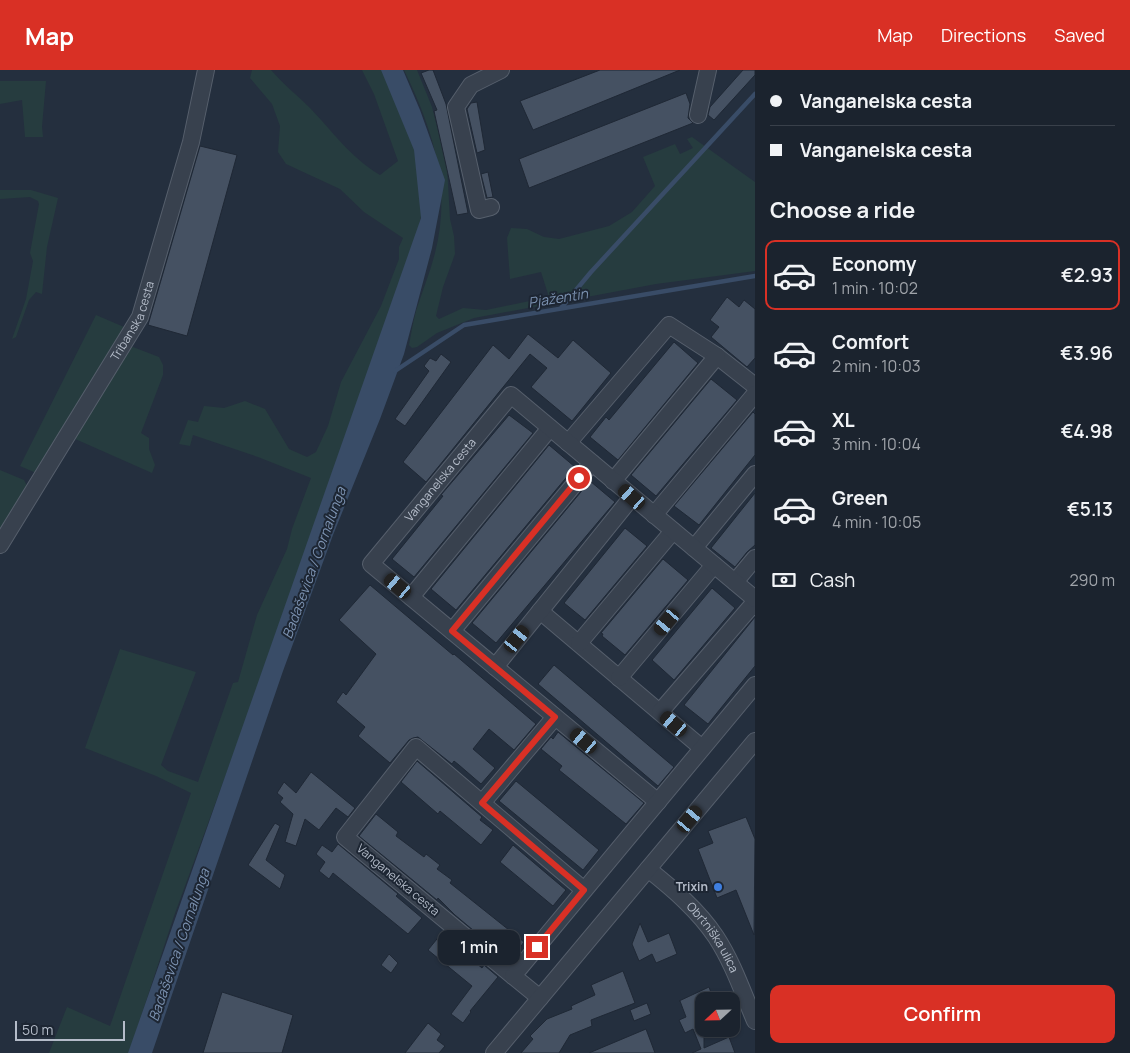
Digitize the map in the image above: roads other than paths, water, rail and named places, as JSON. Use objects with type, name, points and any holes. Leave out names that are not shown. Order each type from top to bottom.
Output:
[{"type":"street","name":"Tribanska cesta","points":[[0,546],[140,317],[191,142],[206,70]]},
{"type":"street","points":[[491,207],[479,210],[456,107],[471,85],[501,70]]},
{"type":"street","points":[[698,115],[708,70]]},
{"type":"street","points":[[568,443],[669,325],[717,356],[755,386]]},
{"type":"street","points":[[613,481],[717,356]]},
{"type":"street","points":[[654,515],[755,394]]},
{"type":"street","name":"Vanganelska cesta","points":[[658,802],[371,564],[511,395],[755,601],[660,712]]},
{"type":"street","points":[[411,597],[550,428]]},
{"type":"street","points":[[452,631],[592,463]]},
{"type":"street","points":[[694,548],[755,474]]},
{"type":"street","points":[[495,667],[632,497]]},
{"type":"street","points":[[579,643],[673,531]]},
{"type":"street","points":[[734,582],[755,558]]},
{"type":"street","points":[[619,678],[714,565]]},
{"type":"street","points":[[540,610],[702,748]]},
{"type":"street","points":[[513,976],[755,685]]},
{"type":"street","points":[[482,803],[555,717]]},
{"type":"street","points":[[494,1053],[755,741]]},
{"type":"street","name":"Vanganelska cesta","points":[[540,998],[345,837],[416,747],[584,890]]},
{"type":"street","name":"Obrtniška ulica","points":[[648,869],[677,892],[716,937],[732,966],[755,1021]]},
{"type":"water","name":"Badaševica / Cornalunga","points":[[381,70],[403,70],[420,110],[445,180],[432,248],[404,354],[333,535],[283,671],[152,1053],[128,1053],[421,218],[414,150]]},
{"type":"waterway","points":[[561,308],[591,272],[755,94]]},
{"type":"waterway","name":"Pjažentin","points":[[395,371],[464,325],[755,276]]},
{"type":"place","name":"Trixin","points":[[718,887]]}]
